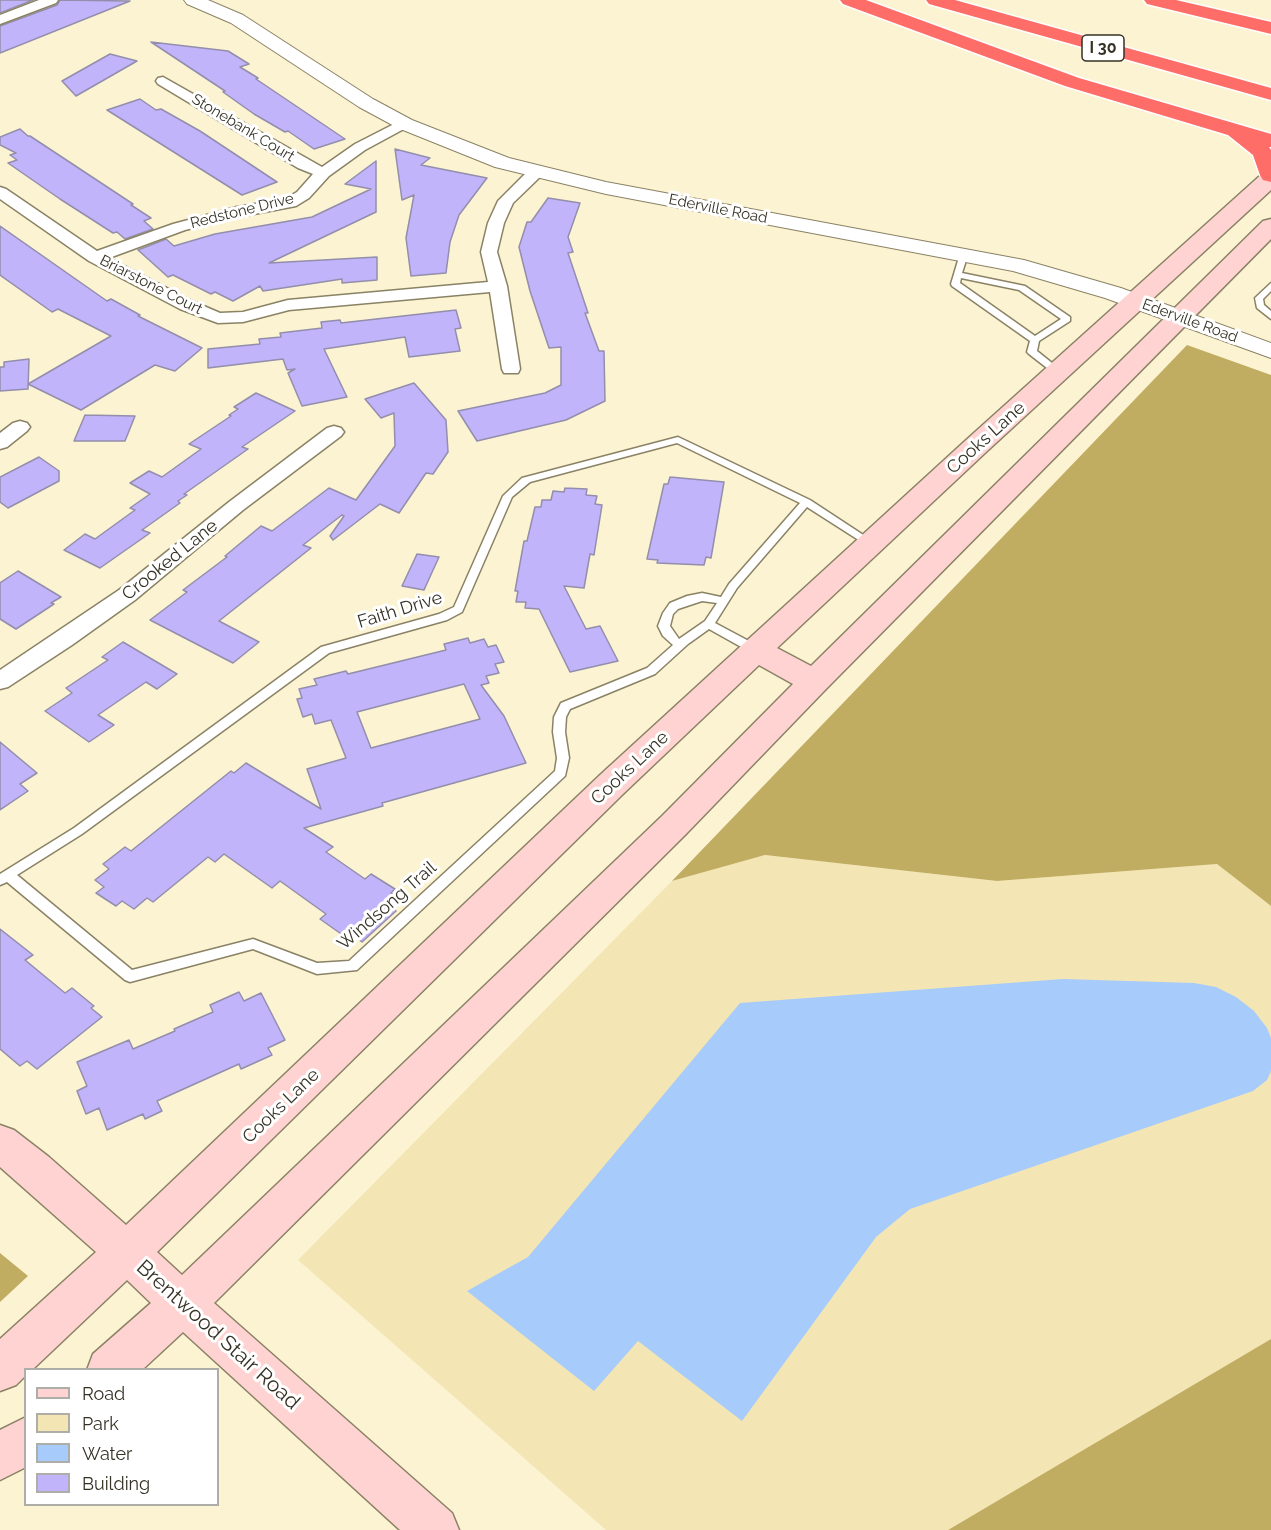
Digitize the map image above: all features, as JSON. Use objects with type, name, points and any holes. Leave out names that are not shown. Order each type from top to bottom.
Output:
[{"type":"highway","points":[[849,0],[1072,82],[1271,141]]},
{"type":"highway","name":"I 30","points":[[935,0],[1271,94]]},
{"type":"highway","points":[[1153,0],[1271,28]]},
{"type":"highway","points":[[1228,129],[1262,151],[1269,162],[1271,177]]},
{"type":"main road","name":"Cooks Lane","points":[[111,1368],[183,1303],[674,825],[814,682],[1001,458],[1059,373],[1271,177]]},
{"type":"main road","name":"Cooks Lane","points":[[0,1369],[201,1183],[612,784],[872,544],[1001,458],[1179,317],[1271,226]]},
{"type":"main road","points":[[756,650],[814,682]]},
{"type":"main road","name":"Brentwood Stair Road","points":[[0,1143],[35,1170],[435,1530]]},
{"type":"main road","points":[[0,1457],[24,1441]]},
{"type":"street","points":[[0,20],[51,0]]},
{"type":"street","name":"Ederville Road","points":[[193,0],[237,19],[366,103],[405,124],[502,163],[535,173],[961,264],[1058,277],[1137,302],[1271,351]]},
{"type":"street","name":"Stonebank Court","points":[[163,81],[304,165],[323,173]]},
{"type":"street","name":"Redstone Drive","points":[[95,257],[178,227],[237,212],[290,203],[303,195],[323,173],[360,147],[405,124]]},
{"type":"street","points":[[511,369],[498,286],[489,252],[496,223],[506,201],[535,173]]},
{"type":"street","name":"Briarstone Court","points":[[0,192],[95,257],[186,305],[218,318],[243,317],[288,305],[498,286]]},
{"type":"street","points":[[0,443],[20,427]]},
{"type":"street","name":"Crooked Lane","points":[[0,681],[127,596],[236,507],[334,432]]},
{"type":"lane","points":[[1035,340],[955,284],[961,264],[1022,288],[1046,307],[1067,319],[1035,340],[1032,352],[1059,373]]},
{"type":"lane","points":[[1271,286],[1259,298],[1260,306],[1271,316]]},
{"type":"lane","points":[[994,311],[1005,307]]},
{"type":"lane","points":[[1009,321],[1020,317]]},
{"type":"lane","name":"Faith Drive","points":[[4,878],[78,831],[325,650],[442,617],[458,609],[508,496],[526,480],[678,440],[806,502],[872,544]]},
{"type":"lane","name":"Windsong Trail","points":[[4,878],[130,976],[253,944],[317,969],[352,966],[561,773],[563,758],[560,717],[565,706],[651,670],[679,645],[709,624],[733,586],[806,502]]},
{"type":"lane","points":[[679,645],[667,633],[664,626],[665,619],[674,606],[702,597],[723,600]]},
{"type":"lane","points":[[709,624],[756,650]]},
{"type":"green space","points":[[765,855],[997,881],[1217,864],[1271,906],[1271,1339],[948,1530],[606,1530],[298,1260],[672,881]]},
{"type":"shaded area","points":[[1187,345],[1271,375],[1271,906],[1217,864],[997,881],[765,855],[672,881]]},
{"type":"shaded area","points":[[0,1253],[28,1276],[0,1302]]},
{"type":"shaded area","points":[[1271,1339],[1271,1530],[948,1530]]},
{"type":"water","points":[[1063,979],[1194,983],[1216,987],[1236,997],[1254,1011],[1267,1028],[1271,1038],[1271,1071],[1267,1080],[1253,1091],[910,1209],[876,1237],[742,1421],[638,1341],[594,1391],[467,1291],[528,1257],[740,1003]]},
{"type":"building","points":[[0,0],[33,0],[0,13]]},
{"type":"building","points":[[60,0],[130,1],[0,53],[0,26],[57,5]]},
{"type":"building","points":[[151,42],[228,51],[249,64],[240,67],[345,139],[314,149],[288,131],[285,132],[254,114],[223,92],[225,91]]},
{"type":"building","points":[[110,54],[137,61],[76,96],[62,81]]},
{"type":"building","points":[[140,99],[156,110],[161,109],[200,131],[277,182],[242,195],[107,110]]},
{"type":"building","points":[[20,129],[133,204],[131,205],[151,218],[144,221],[153,229],[125,239],[60,199],[8,163],[17,160],[10,155],[16,153],[0,145],[0,137]]},
{"type":"building","points":[[395,149],[430,158],[421,165],[487,178],[459,215],[450,242],[446,273],[411,276],[406,238],[414,195],[402,200]]},
{"type":"building","points":[[376,161],[376,212],[269,263],[377,257],[377,280],[342,283],[342,279],[263,291],[260,286],[233,301],[215,292],[211,294],[173,275],[168,277],[138,250],[166,239],[174,246],[215,234],[312,217],[371,189],[345,184]]},
{"type":"building","points":[[548,198],[580,203],[568,237],[573,252],[568,253],[588,313],[585,313],[599,351],[604,351],[605,401],[566,420],[477,441],[458,411],[545,393],[561,385],[561,347],[549,348],[530,291],[519,247],[527,222],[531,222]]},
{"type":"building","points":[[0,226],[107,301],[111,299],[140,315],[138,316],[202,348],[175,371],[155,365],[81,410],[28,384],[111,336],[58,309],[52,312],[0,275]]},
{"type":"building","points":[[456,310],[461,328],[455,329],[460,351],[409,357],[405,337],[324,349],[347,397],[302,406],[288,373],[295,369],[287,370],[283,359],[208,368],[208,349],[260,344],[259,339],[281,337],[280,333],[322,328],[321,322],[340,320],[341,323]]},
{"type":"building","points":[[29,359],[28,389],[0,391],[0,367],[4,367],[4,362]]},
{"type":"building","points":[[414,383],[446,420],[448,452],[433,474],[426,473],[399,513],[380,504],[333,540],[330,536],[344,516],[342,515],[303,545],[311,548],[219,621],[259,642],[233,663],[150,620],[187,592],[183,590],[227,557],[225,556],[261,526],[272,531],[329,488],[356,500],[395,446],[394,413],[381,418],[365,399]]},
{"type":"building","points":[[256,393],[295,411],[242,447],[248,449],[184,494],[187,495],[178,501],[180,503],[142,530],[150,533],[100,568],[64,550],[85,534],[95,539],[135,510],[130,508],[150,494],[130,483],[149,471],[162,477],[201,449],[189,444],[231,416],[229,415],[238,409],[234,407]]},
{"type":"building","points":[[85,415],[135,416],[125,441],[74,441]]},
{"type":"building","points":[[39,457],[59,471],[59,481],[8,508],[0,502],[0,477]]},
{"type":"building","points":[[670,477],[724,482],[711,558],[706,557],[704,565],[657,563],[658,560],[647,559],[664,484],[668,484]]},
{"type":"building","points":[[565,488],[587,489],[586,495],[597,496],[595,504],[602,505],[594,555],[590,554],[584,588],[564,586],[586,629],[600,626],[618,661],[570,672],[539,609],[525,608],[526,602],[516,602],[518,591],[515,591],[524,541],[527,541],[535,507],[541,507],[542,500],[551,500],[553,491],[564,492]]},
{"type":"building","points":[[417,554],[439,557],[424,590],[402,586]]},
{"type":"building","points":[[18,571],[61,597],[16,629],[0,619],[0,583]]},
{"type":"building","points":[[468,638],[470,643],[484,639],[488,647],[496,645],[504,662],[495,664],[499,673],[486,676],[489,683],[481,685],[504,716],[526,763],[382,803],[383,806],[304,828],[333,847],[326,852],[365,879],[371,874],[395,889],[391,893],[403,901],[394,909],[396,911],[362,942],[348,932],[344,936],[320,919],[326,914],[280,881],[272,888],[224,854],[215,862],[208,857],[153,902],[147,898],[134,909],[122,901],[116,906],[96,893],[104,887],[95,880],[109,869],[103,864],[125,847],[131,851],[231,771],[234,773],[246,763],[321,809],[307,769],[346,758],[331,720],[315,724],[312,714],[303,717],[297,699],[302,698],[299,689],[317,685],[314,679],[346,671],[348,674],[446,650],[444,644]],"holes":[[[464,684],[480,719],[371,748],[357,712]]]},
{"type":"building","points":[[123,642],[177,674],[157,689],[146,682],[98,715],[114,725],[89,742],[45,711],[72,693],[66,688],[108,660],[102,657]]},
{"type":"building","points":[[0,742],[37,773],[20,784],[28,791],[0,810]]},
{"type":"building","points":[[0,929],[33,955],[25,960],[65,993],[72,988],[94,1006],[91,1008],[102,1017],[37,1069],[27,1061],[20,1066],[0,1049]]},
{"type":"building","points":[[239,992],[244,1001],[261,993],[285,1040],[268,1048],[272,1055],[241,1069],[239,1064],[157,1101],[162,1111],[145,1119],[143,1114],[107,1130],[99,1108],[86,1114],[77,1091],[87,1086],[77,1062],[129,1040],[133,1049],[175,1031],[174,1029],[213,1012],[210,1005]]}]
